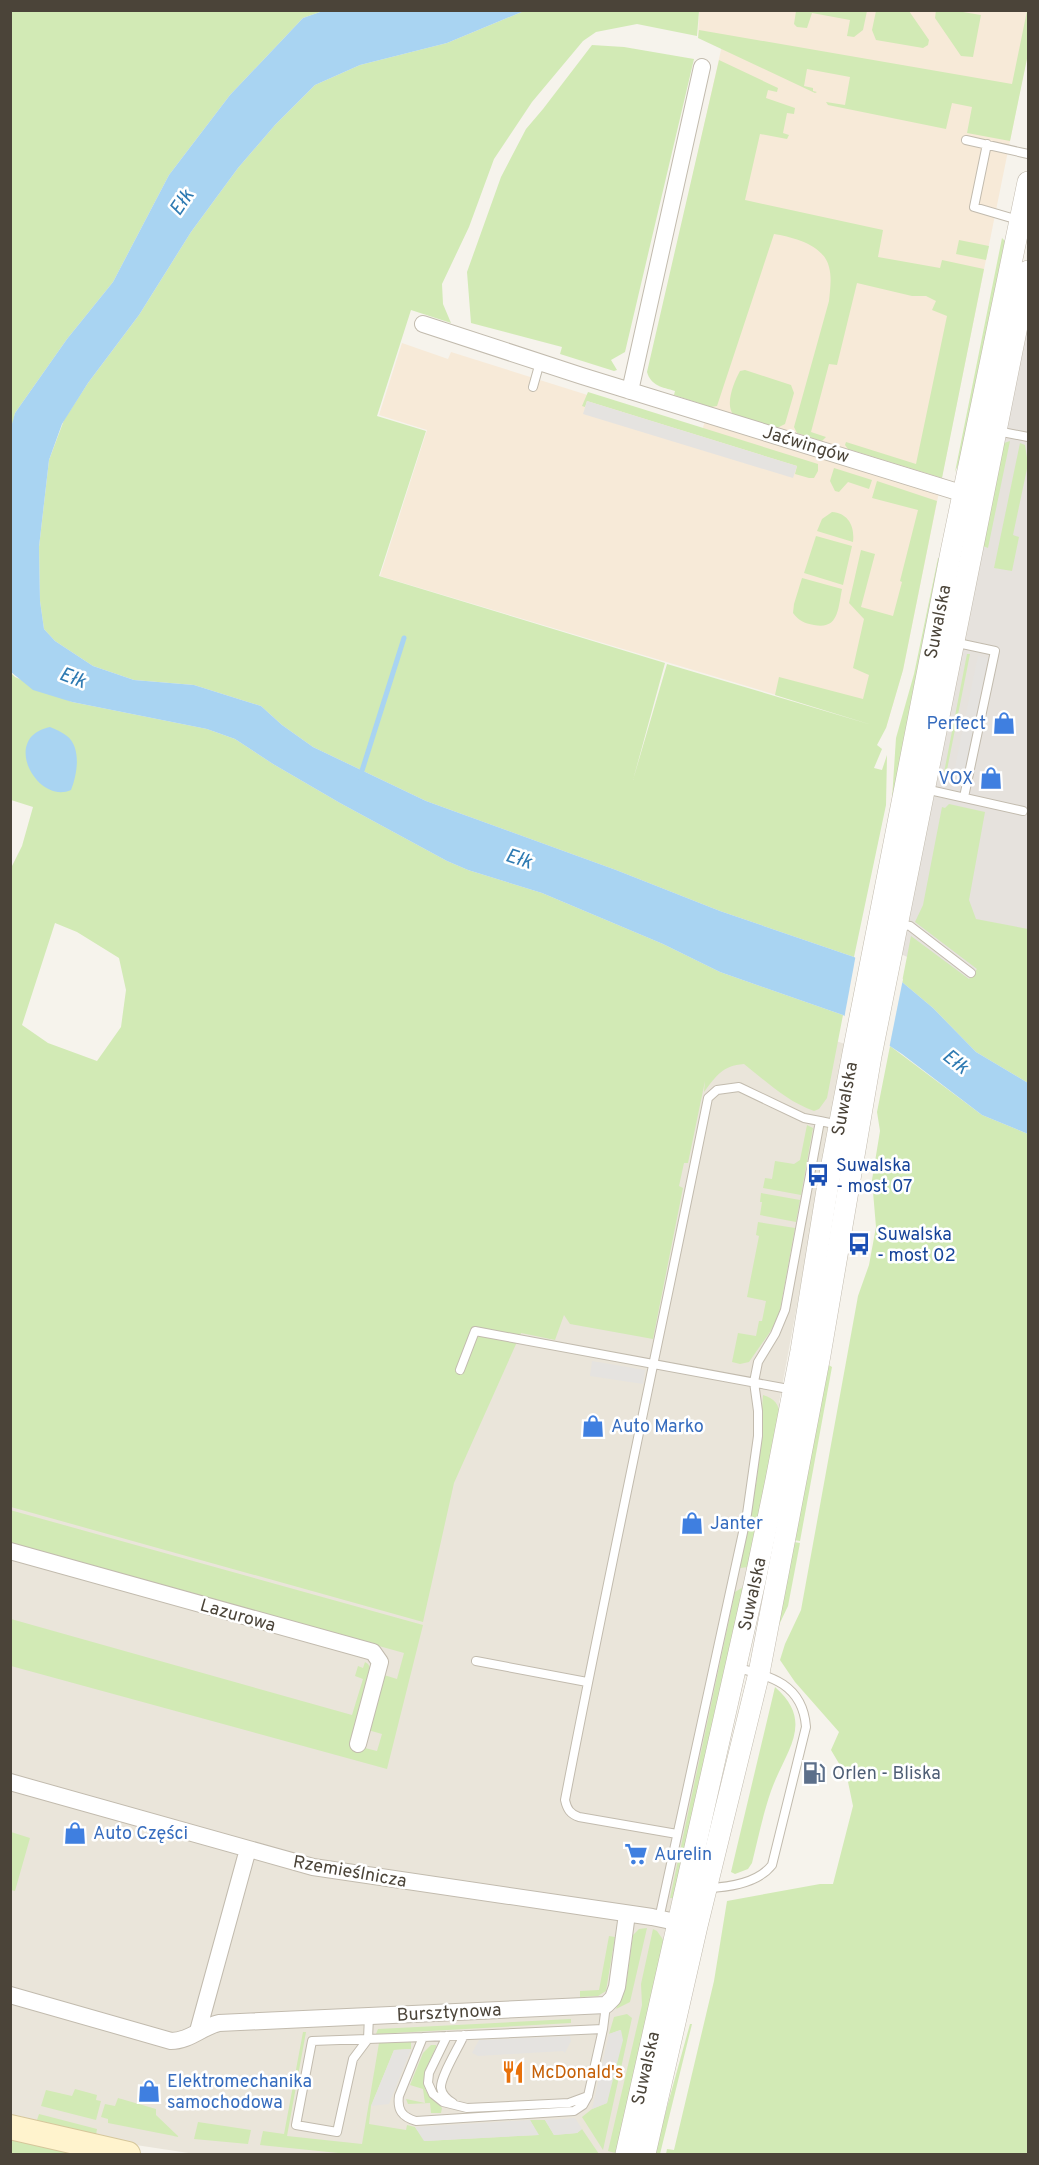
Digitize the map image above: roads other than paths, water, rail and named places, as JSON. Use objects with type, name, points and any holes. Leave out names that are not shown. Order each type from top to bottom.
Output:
[{"type":"main road","points":[[10,2127],[128,2154]]},
{"type":"street","points":[[630,391],[702,67]]},
{"type":"street","name":"Suwalska","points":[[626,2154],[678,1922],[697,1886],[759,1673],[803,1392],[839,1125],[862,1052],[884,945],[987,429],[1025,221],[1029,182]]},
{"type":"street","name":"Suwalska","points":[[987,429],[1029,271]]},
{"type":"street","name":"Jaćwingów","points":[[423,324],[630,391],[973,497]]},
{"type":"street","name":"Suwalska","points":[[884,945],[897,924],[915,787]]},
{"type":"street","name":"Suwalska","points":[[697,1886],[735,1668],[803,1392]]},
{"type":"street","name":"Lazurowa","points":[[10,1551],[373,1652],[380,1662],[358,1744]]},
{"type":"street","name":"Rzemieślnicza","points":[[10,1782],[313,1867],[678,1922]]},
{"type":"street","points":[[198,2031],[248,1849]]},
{"type":"street","points":[[606,2005],[613,1998],[617,1987],[627,1914]]},
{"type":"street","name":"Suwalska","points":[[645,2154],[678,1922]]},
{"type":"street","name":"Bursztynowa","points":[[10,1995],[171,2042],[219,2023],[606,2005]]},
{"type":"lane","points":[[966,140],[1029,154]]},
{"type":"lane","points":[[987,144],[974,207],[1025,221]]},
{"type":"lane","points":[[533,387],[540,362]]},
{"type":"lane","points":[[987,429],[1029,437]]},
{"type":"lane","points":[[944,640],[995,651],[964,798]]},
{"type":"lane","points":[[915,787],[1023,811]]},
{"type":"lane","points":[[897,924],[910,926],[971,973]]},
{"type":"lane","name":"Suwalska","points":[[677,1834],[579,1817],[569,1812],[565,1800],[605,1589],[708,1098],[717,1090],[739,1087],[804,1118],[839,1125]]},
{"type":"lane","points":[[678,1922],[677,1834],[747,1514],[758,1436],[758,1411],[754,1382],[758,1362],[775,1334],[785,1310],[839,1125]]},
{"type":"lane","points":[[460,1370],[475,1331],[803,1392]]},
{"type":"lane","points":[[733,1576],[755,1581]]},
{"type":"lane","points":[[477,1661],[587,1682]]},
{"type":"lane","points":[[697,1886],[723,1887],[758,1878],[772,1865],[806,1727],[805,1713],[794,1694],[780,1681],[759,1673],[735,1668]]},
{"type":"lane","points":[[423,2037],[399,2096],[398,2104],[406,2118],[416,2121],[574,2111],[583,2105],[588,2096],[606,2005]]},
{"type":"lane","points":[[369,2016],[368,2039],[353,2059],[337,2132],[296,2125],[312,2041],[368,2039],[423,2037],[603,2029]]},
{"type":"lane","points":[[457,2106],[446,2098],[441,2089],[443,2079],[464,2035]]},
{"type":"lane","points":[[447,2036],[429,2073],[428,2083],[433,2094],[443,2102],[466,2108],[563,2103],[577,2101],[588,2096]]},
{"type":"water","name":"Ełk","points":[[323,11],[524,11],[447,43],[360,65],[315,85],[275,125],[238,168],[191,232],[139,315],[88,383],[62,424],[49,460],[39,547],[40,601],[44,629],[55,641],[93,666],[134,680],[194,685],[261,706],[282,725],[313,747],[426,801],[616,870],[720,911],[854,957],[902,982],[933,1008],[976,1052],[1028,1083],[1028,1134],[982,1115],[902,1054],[843,1015],[720,972],[663,944],[542,893],[468,870],[447,861],[340,803],[235,739],[207,729],[72,702],[33,690],[11,672],[10,431],[15,413],[67,339],[113,282],[169,175],[230,95],[303,18]]},
{"type":"water","points":[[50,727],[67,736],[75,747],[77,762],[71,790],[58,792],[46,788],[29,768],[26,755],[27,743],[35,733]]},
{"type":"waterway","points":[[360,777],[404,638]]},
{"type":"place","name":"Perfect","points":[[1004,723]]},
{"type":"place","name":"VOX","points":[[991,778]]},
{"type":"place","name":"Suwalska - most 07","points":[[818,1175]]},
{"type":"place","name":"Suwalska - most 02","points":[[859,1244]]},
{"type":"place","name":"Auto Marko","points":[[593,1426]]},
{"type":"place","name":"Janter","points":[[692,1523]]},
{"type":"place","name":"Orlen - Bliska","points":[[814,1773]]},
{"type":"place","name":"Auto Części","points":[[75,1833]]},
{"type":"place","name":"Aurelin","points":[[636,1854]]},
{"type":"place","name":"McDonald's","points":[[513,2072]]},
{"type":"place","name":"Elektromechanika samochodowa","points":[[149,2091]]}]
